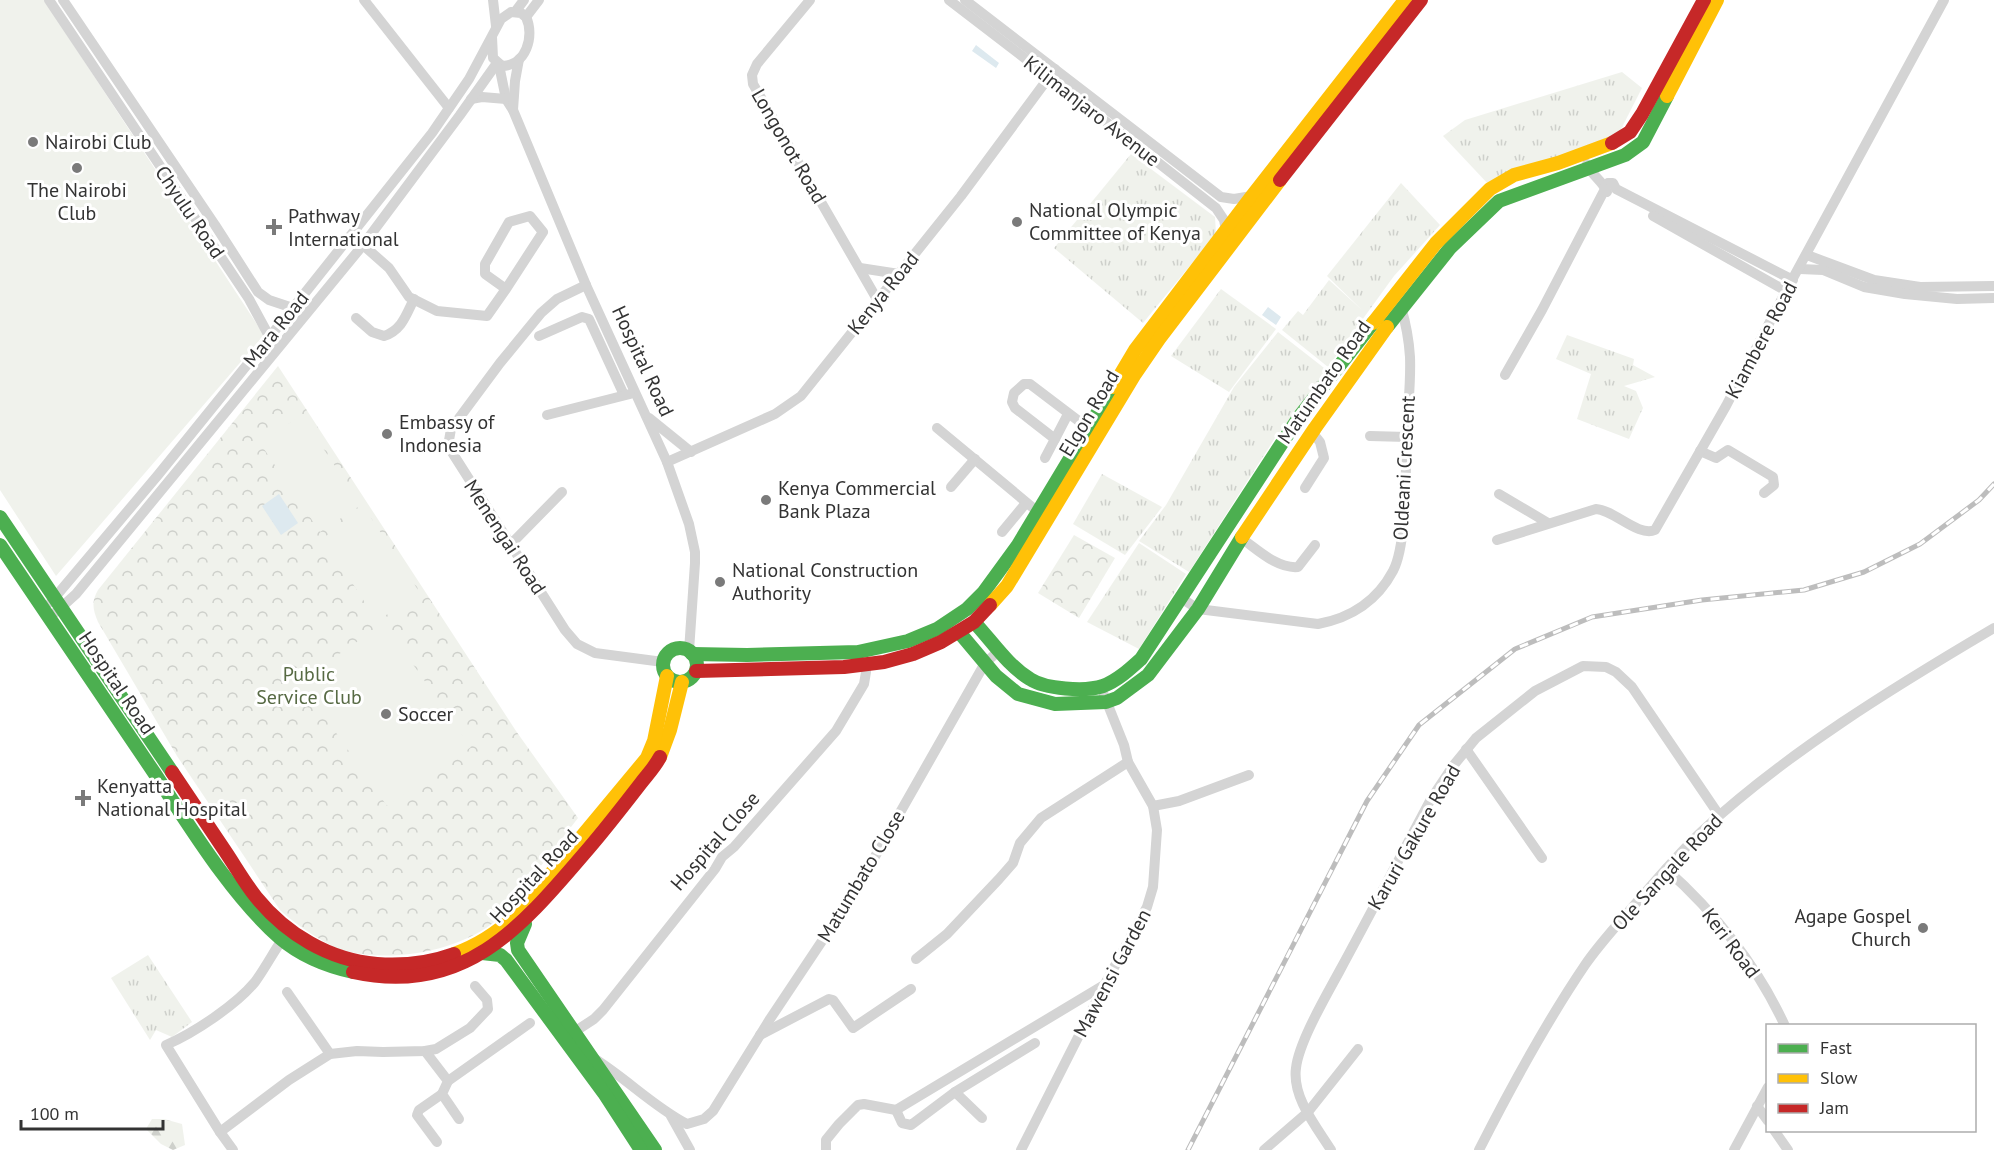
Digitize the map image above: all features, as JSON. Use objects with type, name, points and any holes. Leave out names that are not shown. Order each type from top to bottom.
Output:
[{"type":"street","points":[[364,0],[449,108]]},
{"type":"street","points":[[471,99],[482,97],[506,99],[498,64],[493,58],[493,0]]},
{"type":"street","points":[[507,0],[513,12],[526,17]]},
{"type":"street","name":"Mara Road","points":[[58,604],[158,474],[432,133],[469,79],[501,19],[513,12],[524,0]]},
{"type":"street","points":[[526,17],[539,0]]},
{"type":"street","name":"Longonot Road","points":[[810,0],[758,64],[752,75],[753,84],[878,301]]},
{"type":"street","name":"Kilimanjaro Avenue","points":[[949,0],[1221,196],[1234,199],[1252,196]]},
{"type":"street","name":"Kilimanjaro Avenue","points":[[965,0],[1216,208],[1226,230]]},
{"type":"street","name":"Elgon Road","points":[[690,653],[863,651],[908,641],[937,628],[968,609],[999,573],[1135,350],[1405,0]]},
{"type":"street","name":"Elgon Road","points":[[696,671],[809,668],[884,662],[913,654],[941,642],[974,622],[1007,585],[1135,374],[1159,339],[1421,0]]},
{"type":"street","name":"Matumbato Road","points":[[959,632],[996,676],[1018,694],[1055,704],[1106,702],[1117,698],[1148,675],[1198,609],[1243,534],[1313,430],[1401,308],[1450,248],[1499,201],[1625,155],[1643,142],[1704,0]]},
{"type":"street","name":"Matumbato Road","points":[[974,622],[1031,680],[1046,686],[1061,688],[1102,686],[1124,674],[1141,659],[1164,626],[1299,417],[1436,243],[1490,189],[1514,175],[1601,148],[1630,132],[1674,70],[1717,0]]},
{"type":"street","name":"Kiambere Road","points":[[1497,540],[1580,513],[1601,509],[1642,530],[1651,532],[1655,530],[1800,269],[1944,0]]},
{"type":"street","name":"Chyulu Road","points":[[57,1],[215,225],[258,292],[269,300],[293,308]]},
{"type":"street","name":"Chyulu Road","points":[[57,1],[249,299],[268,336]]},
{"type":"street","points":[[498,64],[510,66],[519,59],[528,44],[530,33],[526,17]]},
{"type":"street","points":[[513,110],[519,59]]},
{"type":"street","name":"Mara Road","points":[[46,613],[76,594],[363,245],[498,64]]},
{"type":"street","name":"Kenya Road","points":[[667,462],[775,414],[801,396],[961,196],[1052,73]]},
{"type":"street","name":"Hospital Road","points":[[506,99],[513,110],[586,285],[667,462],[689,524],[695,552],[690,653]]},
{"type":"street","points":[[1505,375],[1610,188],[1607,162],[1601,148]]},
{"type":"street","points":[[1584,154],[1589,169],[1610,188],[1786,291]]},
{"type":"street","points":[[1610,188],[1793,280]]},
{"type":"street","points":[[1490,189],[1499,201]]},
{"type":"street","points":[[363,245],[389,268],[409,297],[437,311],[487,316],[506,289],[543,232],[530,216],[509,222],[485,264],[485,274],[506,289]]},
{"type":"street","points":[[1807,255],[1874,280],[1920,286],[1994,286]]},
{"type":"street","points":[[860,268],[899,274]]},
{"type":"street","points":[[1800,269],[1823,270],[1864,287],[1905,294],[1957,299],[1994,298]]},
{"type":"street","name":"Menengai Road","points":[[586,285],[557,299],[541,313],[500,363],[448,434],[448,446],[450,453],[565,630],[577,644],[595,653],[663,662]]},
{"type":"street","points":[[356,318],[372,332],[384,336],[393,333],[401,324],[414,299]]},
{"type":"street","name":"Oldeani Crescent","points":[[1181,598],[1198,609],[1318,624],[1335,620],[1362,608],[1382,587],[1393,572],[1399,558],[1403,519],[1410,359],[1406,325],[1401,308]]},
{"type":"street","points":[[539,336],[582,317],[589,319],[624,395]]},
{"type":"street","points":[[1054,439],[1015,408],[1012,402],[1014,393],[1024,384],[1030,384],[1088,428]]},
{"type":"street","points":[[547,415],[636,392]]},
{"type":"street","points":[[1045,458],[1068,414]]},
{"type":"street","points":[[646,416],[691,452]]},
{"type":"street","points":[[1299,417],[1313,430],[1320,442],[1324,458],[1305,488]]},
{"type":"street","points":[[937,428],[1038,512]]},
{"type":"street","points":[[1370,436],[1407,437]]},
{"type":"street","points":[[1700,451],[1716,458],[1728,450],[1773,477],[1774,485],[1764,493]]},
{"type":"street","points":[[951,487],[975,459]]},
{"type":"street","points":[[1271,460],[1286,471]]},
{"type":"street","points":[[510,545],[562,492]]},
{"type":"street","points":[[1499,494],[1548,523]]},
{"type":"street","points":[[1002,532],[1026,502]]},
{"type":"street","name":"Hospital Road","points":[[0,517],[255,896],[285,935],[329,953],[359,962],[410,965],[439,960],[457,954],[495,932],[519,912],[647,758],[654,741],[667,676]]},
{"type":"street","points":[[1231,521],[1243,534],[1280,564],[1290,567],[1298,567],[1315,545]]},
{"type":"street","name":"Hospital Road","points":[[0,545],[150,768],[254,914],[285,935],[316,961],[338,969],[376,977],[435,973],[465,963],[512,934],[631,797],[659,760],[669,733],[682,682]]},
{"type":"street","points":[[1164,626],[1179,634]]},
{"type":"street","name":"Ole Sangale Road","points":[[1479,1150],[1523,1064],[1585,965],[1602,942],[1666,869],[1719,816],[1762,780],[1915,676],[1994,628]]},
{"type":"street","points":[[678,648],[690,653],[696,663],[696,671],[682,682],[676,682],[667,676],[663,662],[665,657],[678,648]]},
{"type":"street","name":"Matumbato Close","points":[[671,1115],[687,1124],[704,1119],[713,1111],[760,1035],[856,890],[985,663],[1000,650]]},
{"type":"street","name":"Hospital Close","points":[[563,1039],[594,1019],[603,1010],[715,869],[722,856],[734,848],[827,743],[853,705],[864,684],[865,664]]},
{"type":"street","name":"Karuri Gakure Road","points":[[1331,1150],[1301,1098],[1296,1068],[1299,1053],[1317,1014],[1431,799],[1453,766],[1476,738],[1535,691],[1583,666],[1606,667],[1617,672],[1632,687],[1719,816]]},
{"type":"street","name":"Mawensi Garden","points":[[1021,1150],[1151,897],[1157,830],[1153,806],[1128,762],[1102,686]]},
{"type":"street","points":[[1466,749],[1542,858]]},
{"type":"street","points":[[916,959],[947,934],[999,879],[1013,863],[1020,843],[1041,818],[1128,762]]},
{"type":"street","points":[[1153,806],[1179,801],[1249,775]]},
{"type":"street","name":"Keri Road","points":[[1666,869],[1716,918],[1747,961],[1784,1024]]},
{"type":"street","points":[[527,919],[517,943],[518,950],[576,1031],[655,1150]]},
{"type":"street","points":[[233,1150],[166,1045],[189,1034],[241,996],[256,980],[285,935]]},
{"type":"street","points":[[482,953],[500,955],[506,960],[604,1093],[641,1150]]},
{"type":"street","points":[[825,1150],[826,1140],[858,1105],[896,1110],[1105,984]]},
{"type":"street","points":[[220,1132],[294,1077],[330,1054],[357,1051],[425,1051],[442,1047],[470,1028],[484,1015],[489,1005],[475,986]]},
{"type":"street","points":[[760,1035],[829,999],[833,1000],[853,1028],[911,988]]},
{"type":"street","points":[[286,992],[330,1054]]},
{"type":"street","points":[[437,1142],[417,1115],[419,1110],[442,1094],[448,1081],[530,1023]]},
{"type":"street","points":[[896,1110],[902,1123],[911,1125],[955,1092],[1035,1043]]},
{"type":"street","points":[[1264,1150],[1308,1112],[1358,1049]]},
{"type":"street","points":[[425,1051],[448,1081]]},
{"type":"street","points":[[594,1058],[671,1115],[690,1150]]},
{"type":"street","points":[[1734,1150],[1766,1090]]},
{"type":"street","points":[[955,1092],[982,1118]]},
{"type":"street","points":[[442,1094],[459,1119]]},
{"type":"street","points":[[1757,1106],[1766,1120]]},
{"type":"street","points":[[1775,1132],[1788,1150]]},
{"type":"green space","name":"The Nairobi Club","points":[[0,0],[44,0],[264,335],[56,576],[0,490]]},
{"type":"green space","points":[[1622,72],[1642,88],[1617,137],[1489,185],[1443,136],[1465,120]]},
{"type":"green space","points":[[1131,154],[1215,217],[1216,234],[1143,323],[1054,248]]},
{"type":"green space","points":[[1401,183],[1440,225],[1394,276],[1328,367],[1282,330],[1298,311],[1303,315],[1329,280],[1362,310],[1327,276]]},
{"type":"green space","points":[[1221,289],[1276,329],[1229,392],[1171,356]]},
{"type":"green space","points":[[1278,332],[1328,371],[1275,438],[1189,572],[1139,541],[1166,505],[1234,387]]},
{"type":"green space","points":[[1567,335],[1634,359],[1633,365],[1655,377],[1624,386],[1636,391],[1643,408],[1629,439],[1577,419],[1591,374],[1556,359]]},
{"type":"green space","name":"Public Service Club","points":[[278,366],[516,731],[578,818],[498,919],[483,930],[446,946],[405,955],[384,956],[346,951],[312,934],[280,910],[177,756],[95,614],[94,602],[98,590]]},
{"type":"green space","points":[[301,415],[361,505],[320,532],[260,443]]},
{"type":"green space","points":[[1102,474],[1162,507],[1125,555],[1073,524]]},
{"type":"green space","points":[[366,510],[420,593],[377,621],[323,538]]},
{"type":"green space","points":[[1074,535],[1115,558],[1079,618],[1038,593]]},
{"type":"green space","points":[[1139,543],[1186,574],[1139,649],[1087,622]]},
{"type":"green space","name":"Soccer","points":[[384,623],[471,747],[387,806],[300,681]]},
{"type":"green space","points":[[148,955],[192,1022],[172,1037],[156,1030],[150,1040],[111,978]]},
{"type":"green space","points":[[152,1119],[164,1119],[182,1124],[185,1145],[173,1150],[161,1144],[146,1129]]},
{"type":"shaded area","points":[[976,45],[999,63],[996,68],[972,51]]},
{"type":"shaded area","points":[[1268,307],[1281,317],[1276,325],[1262,315]]},
{"type":"shaded area","points":[[279,494],[298,523],[281,535],[262,506]]},
{"type":"railway","points":[[1188,1150],[1367,801],[1419,725],[1515,649],[1592,617],[1702,600],[1804,590],[1864,572],[1920,544],[1979,500],[1994,484]]},
{"type":"traffic: fast","points":[[1387,327],[1450,248],[1499,201],[1625,155],[1643,142],[1667,96]]},
{"type":"traffic: fast","points":[[974,622],[1014,667],[1030,679],[1045,685],[1065,689],[1095,688],[1123,674],[1141,659],[1299,417],[1373,323]]},
{"type":"traffic: fast","points":[[692,654],[858,652],[908,641],[937,629],[967,609],[983,593],[1018,545],[1113,387]]},
{"type":"traffic: fast","points":[[0,517],[172,772]]},
{"type":"traffic: fast","points":[[959,632],[996,676],[1018,694],[1055,704],[1106,702],[1117,698],[1148,675],[1198,609],[1242,537]]},
{"type":"traffic: fast","points":[[0,545],[228,881],[262,921],[296,950],[333,967],[353,972]]},
{"type":"traffic: fast","points":[[680,648],[692,653],[697,665],[692,677],[680,682],[668,677],[663,665],[668,653],[680,648]]},
{"type":"traffic: fast","points":[[525,924],[517,943],[518,950],[655,1150]]},
{"type":"traffic: fast","points":[[482,953],[500,955],[506,960],[604,1093],[641,1150]]},
{"type":"traffic: slow","points":[[1113,387],[1135,350],[1405,0]]},
{"type":"traffic: slow","points":[[1667,96],[1717,0]]},
{"type":"traffic: slow","points":[[1373,323],[1436,243],[1490,189],[1514,175],[1558,163],[1612,143]]},
{"type":"traffic: slow","points":[[990,605],[1007,586],[1135,374],[1280,180]]},
{"type":"traffic: slow","points":[[1242,537],[1315,428],[1387,327]]},
{"type":"traffic: slow","points":[[454,954],[489,937],[519,912],[647,758],[654,741],[667,676]]},
{"type":"traffic: slow","points":[[660,757],[670,730],[682,682]]},
{"type":"traffic: jam","points":[[1280,180],[1421,0]]},
{"type":"traffic: jam","points":[[1612,143],[1630,132],[1642,114],[1704,0]]},
{"type":"traffic: jam","points":[[696,671],[844,667],[884,662],[913,654],[941,642],[974,622],[990,605]]},
{"type":"traffic: jam","points":[[353,972],[393,977],[428,974],[460,964],[489,948],[541,903],[596,840],[660,757]]},
{"type":"traffic: jam","points":[[172,772],[252,891],[281,923],[310,943],[342,957],[377,964],[416,963],[454,954]]},
{"type":"place","name":"Nairobi Club","points":[[33,142]]},
{"type":"place","name":"The Nairobi Club","points":[[77,168]]},
{"type":"place","name":"National Olympic Committee of Kenya","points":[[1017,222]]},
{"type":"place","name":"Pathway International","points":[[274,227]]},
{"type":"place","name":"Embassy of Indonesia","points":[[387,434]]},
{"type":"place","name":"Kenya Commercial Bank Plaza","points":[[766,500]]},
{"type":"place","name":"National Construction Authority","points":[[720,582]]},
{"type":"place","name":"Soccer","points":[[386,714]]},
{"type":"place","name":"Kenyatta National Hospital","points":[[83,798]]},
{"type":"place","name":"Agape Gospel Church","points":[[1923,928]]}]
